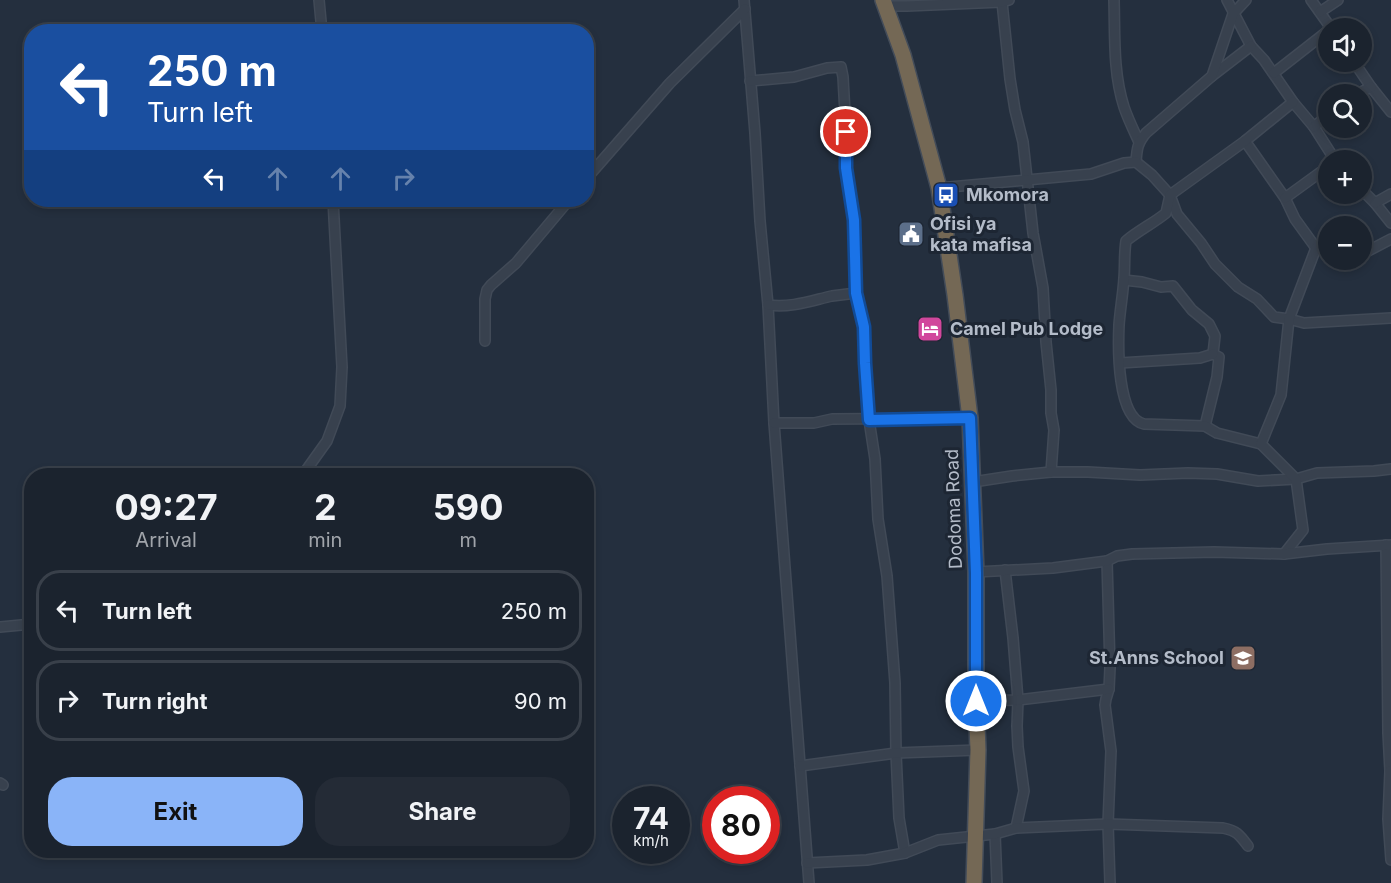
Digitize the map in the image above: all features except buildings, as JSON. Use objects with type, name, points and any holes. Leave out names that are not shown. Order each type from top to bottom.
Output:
[{"type":"highway","name":"Dodoma Road","points":[[884,3],[903,55],[939,188],[970,418],[976,573],[978,750],[974,883]]},
{"type":"street","points":[[319,0],[321,24]]},
{"type":"street","points":[[1114,0],[1116,68],[1119,89],[1125,111],[1139,142]]},
{"type":"street","points":[[1227,0],[1251,46],[1274,73],[1329,150]]},
{"type":"street","points":[[1212,76],[1233,14],[1246,0]]},
{"type":"street","points":[[1311,0],[1324,18]]},
{"type":"street","points":[[1320,12],[1338,0]]},
{"type":"street","points":[[884,3],[907,6],[1006,1],[1010,79],[1023,142],[1033,233],[1043,288],[1054,430],[1051,472]]},
{"type":"street","points":[[745,4],[809,883]]},
{"type":"street","points":[[594,170],[670,83],[745,4]]},
{"type":"street","points":[[1274,73],[1318,38]]},
{"type":"street","points":[[1136,162],[1139,142],[1151,128],[1251,46]]},
{"type":"street","points":[[750,81],[795,77],[827,68],[840,67],[843,77],[846,168],[854,220],[856,293],[864,327],[878,519],[887,576],[895,683],[899,818],[905,853]]},
{"type":"street","points":[[1372,88],[1391,112]]},
{"type":"street","points":[[1284,554],[1303,530],[1296,479],[1261,444],[1217,433],[1205,426],[1151,425],[1136,421],[1123,395],[1119,323],[1126,241],[1167,213],[1170,195],[1245,141],[1293,102]]},
{"type":"street","points":[[1314,127],[1318,124]]},
{"type":"street","points":[[1245,141],[1316,248],[1289,319],[1281,395],[1261,444]]},
{"type":"street","points":[[939,188],[1091,174],[1124,163],[1136,162],[1152,175],[1170,195],[1177,214],[1215,264],[1238,286],[1257,299],[1274,317],[1304,323],[1391,318]]},
{"type":"street","points":[[1284,198],[1318,174]]},
{"type":"street","points":[[1376,203],[1391,194]]},
{"type":"street","points":[[1372,199],[1391,223]]},
{"type":"street","points":[[308,468],[327,441],[340,406],[342,367],[333,207]]},
{"type":"street","points":[[485,341],[484,299],[487,290],[516,263],[564,207]]},
{"type":"street","points":[[1372,249],[1391,239]]},
{"type":"street","points":[[1124,279],[1161,287],[1173,286],[1192,310],[1209,324],[1215,336],[1213,354]]},
{"type":"street","points":[[768,305],[794,305],[856,293]]},
{"type":"street","points":[[1120,363],[1200,358],[1213,354],[1219,357],[1217,377],[1205,426]]},
{"type":"street","points":[[774,423],[814,423],[832,419],[970,418]]},
{"type":"street","points":[[973,482],[1051,472],[1140,475],[1217,474],[1258,481],[1296,479],[1317,473],[1391,469]]},
{"type":"street","points":[[976,573],[1053,568],[1107,561],[1117,556],[1132,554],[1214,552],[1284,554],[1389,545],[1388,733],[1390,771],[1388,819],[1391,860]]},
{"type":"street","points":[[1107,561],[1109,689],[1105,705],[1111,752],[1108,824],[1110,883]]},
{"type":"street","points":[[1005,570],[1018,700],[1018,747],[1024,791],[1016,828]]},
{"type":"street","points":[[0,627],[24,625]]},
{"type":"street","points":[[976,701],[1018,700],[1109,689]]},
{"type":"street","points":[[800,765],[896,753],[978,750]]},
{"type":"street","points":[[807,863],[867,860],[905,853],[938,840],[994,834],[1016,828],[1108,824],[1223,828],[1239,834],[1248,846]]},
{"type":"street","points":[[994,834],[997,883]]},
{"type":"place","name":"Mkomora","points":[[946,195]]},
{"type":"place","name":"Ofisi ya kata mafisa","points":[[911,234]]},
{"type":"place","name":"Camel Pub Lodge","points":[[930,329]]},
{"type":"place","name":"St.Anns School","points":[[1243,658]]},
{"type":"route","points":[[846,132],[846,168],[854,220],[856,293],[864,327],[869,420],[970,418],[976,573],[976,701]]}]
